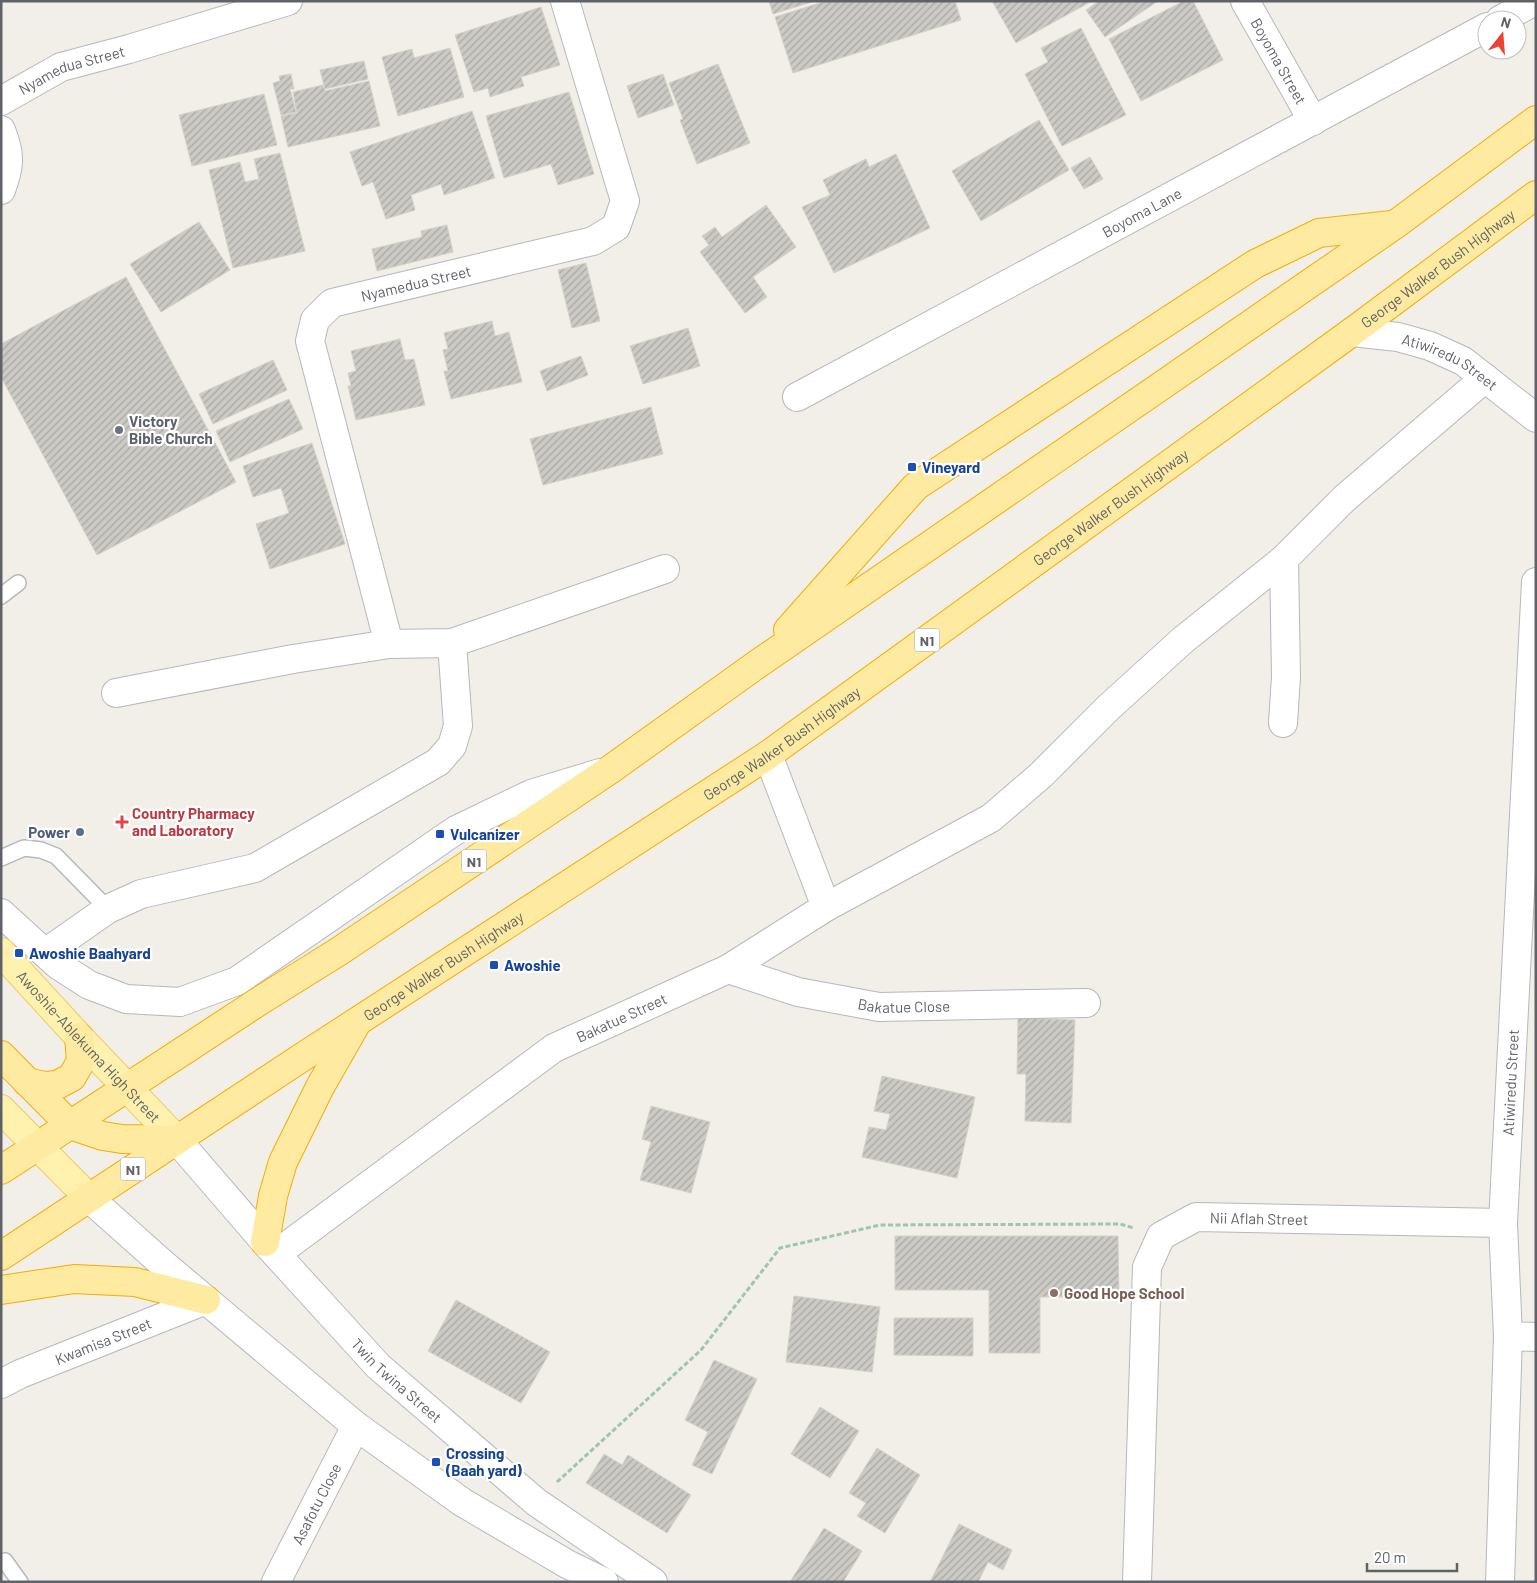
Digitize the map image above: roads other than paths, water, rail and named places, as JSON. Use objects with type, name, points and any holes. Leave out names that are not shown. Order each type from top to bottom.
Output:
[{"type":"highway","name":"N1","points":[[1,1170],[128,1086],[338,952],[611,769],[759,663],[1396,224],[1536,120]]},
{"type":"highway","name":"George Walker Bush Highway","points":[[1,1256],[358,1020],[768,755],[1352,332],[1536,195]]},
{"type":"highway","points":[[759,663],[916,486],[1255,264],[1319,233],[1396,224]]},
{"type":"highway","points":[[271,1248],[273,1196],[283,1162],[320,1086],[358,1020]]},
{"type":"highway","points":[[27,1082],[44,1086],[57,1085],[72,1077],[81,1061],[78,1036]]},
{"type":"highway","points":[[1,1055],[70,1126],[122,1140],[177,1140]]},
{"type":"highway","points":[[1,1290],[83,1279],[136,1282],[206,1300]]},
{"type":"main road","name":"Awoshie-Ablekuma High Street","points":[[1,952],[177,1140]]},
{"type":"main road","points":[[1,1109],[89,1198]]},
{"type":"street","name":"Nyamedua Street","points":[[1,101],[61,67],[129,49],[288,1]]},
{"type":"street","name":"Nyamedua Street","points":[[389,644],[310,341],[315,320],[332,303],[593,242],[616,226],[626,201],[565,1]]},
{"type":"street","name":"Boyoma Street","points":[[1245,1],[1313,121]]},
{"type":"street","points":[[1518,10],[1535,1]]},
{"type":"street","name":"Boyoma Lane","points":[[797,397],[1477,32]]},
{"type":"street","points":[[1,130],[8,152],[9,170],[1,190]]},
{"type":"street","name":"Atiwiredu Street","points":[[1352,332],[1398,337],[1430,346],[1462,361],[1536,418]]},
{"type":"street","name":"Bakatue Street","points":[[271,1248],[554,1048],[728,968],[826,908],[991,818],[1041,775],[1109,707],[1182,640],[1284,560],[1345,498],[1485,378]]},
{"type":"street","points":[[1283,723],[1286,677],[1284,560]]},
{"type":"street","points":[[116,694],[293,658],[389,644],[452,644],[665,569]]},
{"type":"street","name":"Atiwiredu Street","points":[[1500,1582],[1508,1336],[1503,1222],[1526,964],[1536,582]]},
{"type":"street","points":[[45,953],[108,908],[141,894],[255,868],[438,762],[452,746],[458,726],[452,644]]},
{"type":"street","points":[[768,755],[826,908]]},
{"type":"street","name":"Awoshie-Ablekuma High Street","points":[[1,914],[58,965],[89,985],[126,999],[180,1002],[237,981],[456,830],[531,794],[611,769]]},
{"type":"street","name":"Bakatue Close","points":[[728,968],[798,992],[879,1007],[1086,1003]]},
{"type":"street","name":"Twin Twina Street","points":[[177,1140],[271,1248],[378,1366],[536,1502],[653,1582]]},
{"type":"street","points":[[89,1198],[163,1264],[356,1426],[462,1502],[567,1564],[604,1582]]},
{"type":"street","name":"Nii Aflah Street","points":[[1138,1582],[1147,1267],[1161,1236],[1196,1217],[1503,1222]]},
{"type":"street","name":"Kwamisa Street","points":[[1,1384],[20,1374],[206,1300]]},
{"type":"street","points":[[1508,1336],[1536,1337]]},
{"type":"street","name":"Asafotu Close","points":[[276,1582],[356,1426]]},
{"type":"lane","points":[[1,596],[18,583]]},
{"type":"lane","points":[[1,858],[24,848],[41,850],[56,856],[108,908]]},
{"type":"lane","points":[[5,1561],[20,1582]]},
{"type":"place","name":"Victory Bible Church","points":[[119,430]]},
{"type":"place","name":"Vineyard","points":[[912,467]]},
{"type":"place","name":"Country Pharmacy and Laboratory","points":[[122,822]]},
{"type":"place","name":"Power","points":[[80,832]]},
{"type":"place","name":"Vulcanizer","points":[[440,834]]},
{"type":"place","name":"Awoshie Baahyard","points":[[19,953]]},
{"type":"place","name":"Awoshie","points":[[494,965]]},
{"type":"place","name":"Good Hope School","points":[[1054,1293]]},
{"type":"place","name":"Crossing (Baah yard)","points":[[436,1462]]}]
